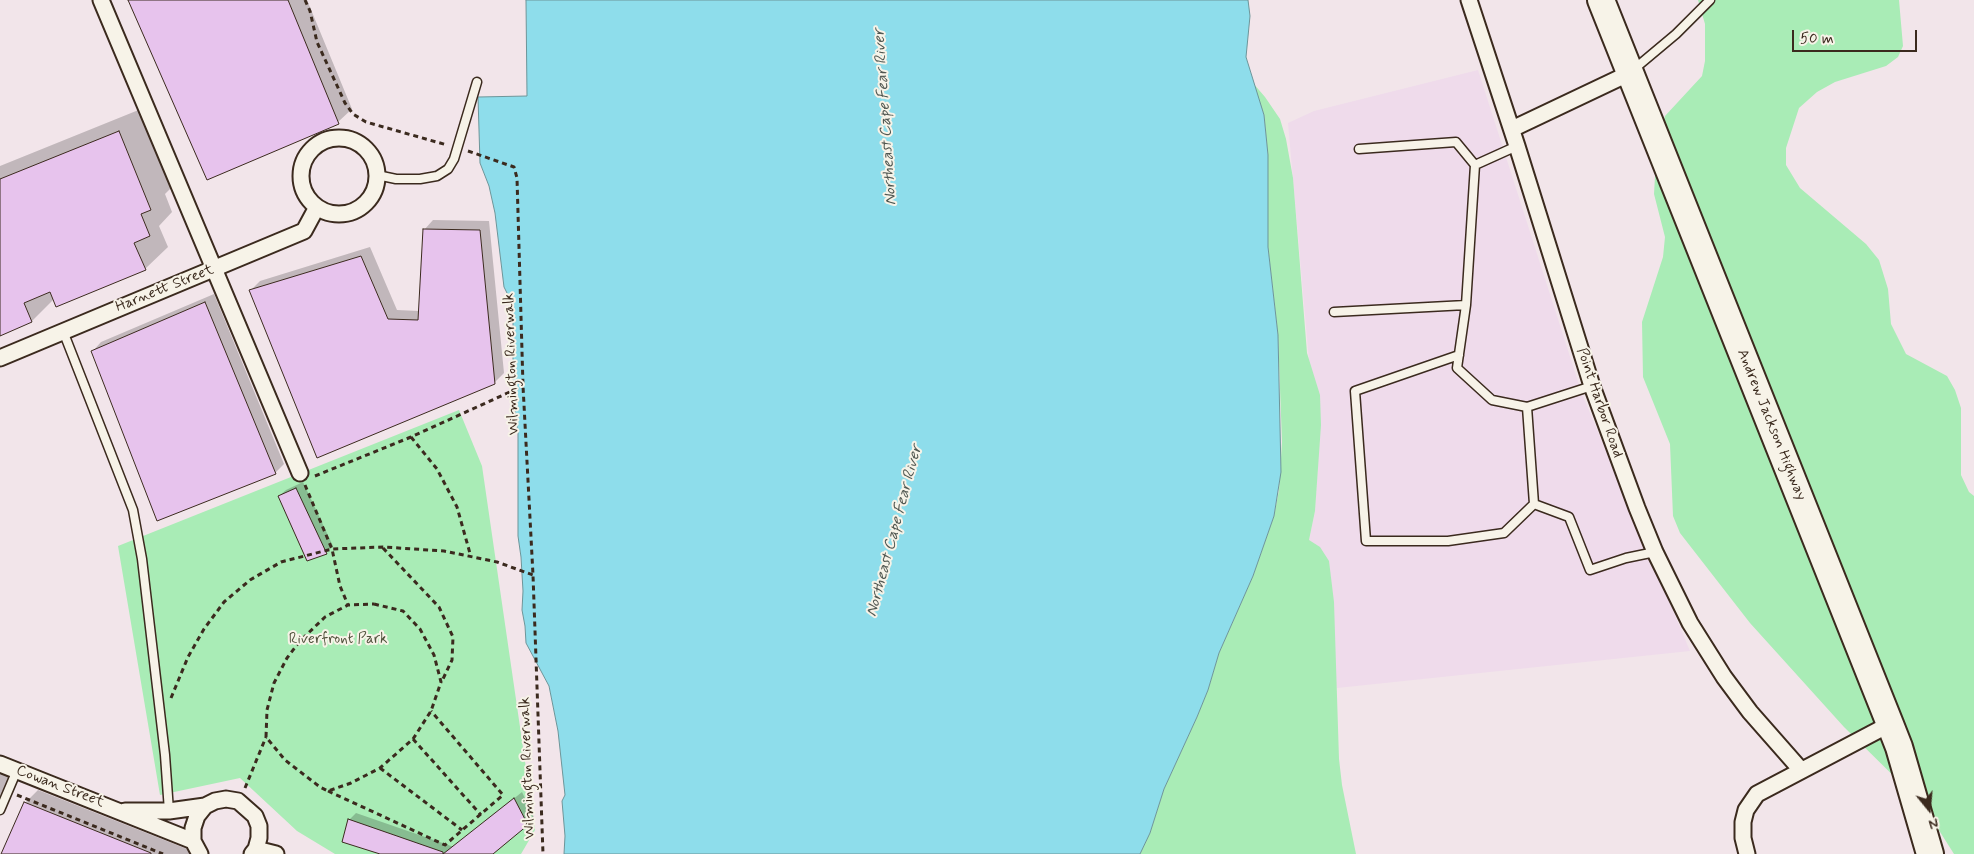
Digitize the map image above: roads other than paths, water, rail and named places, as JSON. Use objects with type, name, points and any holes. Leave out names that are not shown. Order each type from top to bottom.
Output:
[{"type":"highway","name":"Andrew Jackson Highway","points":[[1601,0],[1899,747],[1930,854]]},
{"type":"street","points":[[101,0],[213,270],[302,477]]},
{"type":"street","name":"Point Harbor Road","points":[[1469,0],[1512,129],[1592,386],[1636,508],[1655,552],[1690,623],[1719,670],[1750,712],[1800,770]]},
{"type":"street","points":[[1512,129],[1630,73]]},
{"type":"street","points":[[333,139],[346,139],[358,144],[368,152],[374,163],[377,176],[372,195],[358,209],[337,214],[326,212],[317,207],[308,198],[302,187],[301,174],[304,162],[311,151],[321,143],[333,139]]},
{"type":"street","name":"Harnett Street","points":[[0,358],[304,231],[317,207]]},
{"type":"street","points":[[1747,854],[1743,838],[1743,822],[1746,810],[1751,802],[1766,788],[1890,724]]},
{"type":"street","name":"Cowan Street","points":[[0,764],[121,811],[197,847]]},
{"type":"street","name":"Cowan Street","points":[[121,811],[169,811],[205,806],[215,801],[226,799],[238,801],[255,816],[259,826],[259,838],[254,851]]},
{"type":"street","points":[[197,847],[192,828],[197,816],[205,806]]},
{"type":"street","points":[[254,851],[276,854]]},
{"type":"lane","points":[[1630,73],[1676,34],[1710,0]]},
{"type":"lane","points":[[377,176],[420,179],[437,176],[448,169],[458,148],[477,82]]},
{"type":"lane","points":[[1359,149],[1456,142],[1475,164],[1466,305],[1458,368],[1492,400],[1527,407],[1592,386]]},
{"type":"lane","points":[[1475,164],[1517,146]]},
{"type":"lane","points":[[1334,312],[1466,305]]},
{"type":"lane","points":[[63,331],[133,510],[142,559],[161,722],[169,811]]},
{"type":"lane","points":[[1459,355],[1355,391],[1366,541],[1448,541],[1504,533],[1534,504]]},
{"type":"lane","points":[[1527,407],[1534,504]]},
{"type":"lane","points":[[1534,504],[1569,517],[1590,570],[1626,558],[1655,552]]},
{"type":"lane","points":[[0,810],[17,770]]},
{"type":"water","name":"Northeast Cape Fear River","points":[[526,0],[1248,0],[1250,16],[1246,57],[1264,115],[1268,155],[1268,247],[1278,335],[1281,472],[1274,516],[1253,576],[1219,653],[1208,690],[1164,789],[1150,833],[1140,854],[564,854],[565,836],[562,801],[565,795],[558,731],[549,686],[526,643],[522,610],[523,591],[518,536],[518,433],[513,397],[513,324],[510,299],[504,287],[495,213],[489,186],[480,163],[478,97],[527,96]]},
{"type":"park label","name":"Riverfront Park","points":[[338,640]]}]
